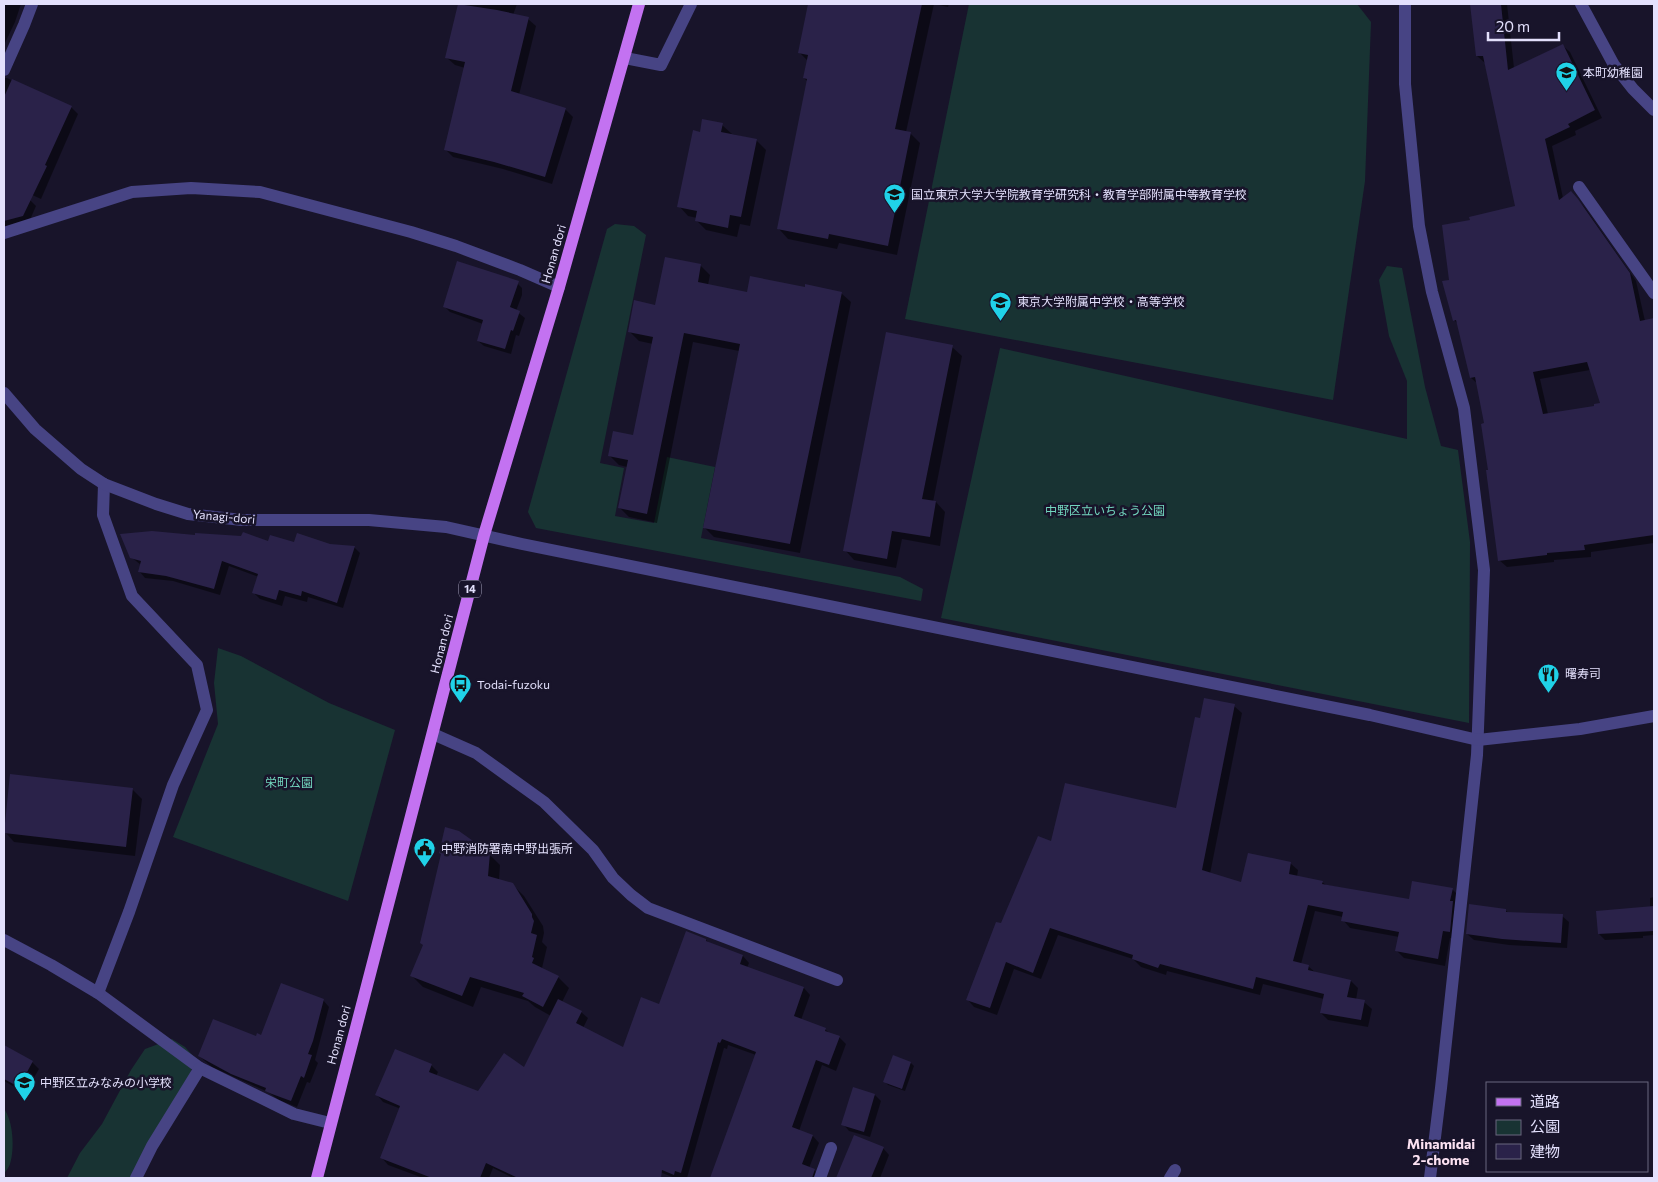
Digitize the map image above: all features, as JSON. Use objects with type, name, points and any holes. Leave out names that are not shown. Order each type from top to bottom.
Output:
[{"type":"main road","name":"Honan dori","points":[[317,1178],[484,535],[559,287],[639,4]]},
{"type":"street","points":[[4,70],[32,4]]},
{"type":"street","points":[[625,58],[661,65],[692,4]]},
{"type":"street","points":[[1405,4],[1405,84],[1419,226],[1432,292],[1464,408],[1484,570],[1478,740],[1430,1178]]},
{"type":"street","points":[[1581,4],[1614,65],[1632,89],[1654,110]]},
{"type":"street","points":[[1579,187],[1654,293]]},
{"type":"street","points":[[4,233],[132,192],[191,188],[260,192],[438,241],[520,270],[559,287]]},
{"type":"street","name":"Yanagi-dori","points":[[4,393],[36,429],[81,469],[104,484],[188,514],[242,520],[369,520],[446,527],[1370,715],[1478,740],[1580,729],[1654,716]]},
{"type":"street","points":[[98,992],[129,912],[173,785],[207,710],[197,665],[132,596],[103,515],[104,484]]},
{"type":"street","points":[[433,734],[476,753],[544,802],[592,850],[613,878],[648,908],[837,980]]},
{"type":"street","points":[[4,940],[51,964],[98,992],[200,1068],[294,1114],[330,1123]]},
{"type":"street","points":[[136,1178],[152,1146],[200,1068]]},
{"type":"street","points":[[820,1178],[831,1148]]},
{"type":"green space","points":[[969,4],[1357,4],[1371,22],[1365,181],[1333,400],[905,319]]},
{"type":"green space","points":[[615,224],[634,226],[646,235],[600,463],[624,468],[615,516],[654,523],[667,457],[715,467],[701,538],[900,577],[923,589],[921,601],[536,528],[528,512],[607,229]]},
{"type":"green space","name":"中野区立いちょう公園","points":[[1387,266],[1402,268],[1425,387],[1441,446],[1458,450],[1470,542],[1469,723],[941,618],[1000,348],[1407,439],[1407,381],[1389,336],[1379,280]]},
{"type":"green space","name":"栄町公園","points":[[218,648],[241,656],[329,703],[395,730],[348,901],[173,837],[218,724],[214,683]]},
{"type":"green space","points":[[172,1039],[185,1047],[194,1057],[190,1096],[130,1178],[67,1178],[80,1153],[102,1124],[131,1070],[145,1049]]},
{"type":"green space","points":[[4,1109],[11,1127],[13,1143],[12,1158],[4,1174]]},
{"type":"building","points":[[458,4],[529,17],[511,91],[566,108],[545,177],[444,150],[465,62],[445,58]]},
{"type":"building","points":[[808,4],[922,4],[895,129],[911,132],[888,246],[829,234],[828,239],[777,229],[807,79],[803,78],[808,55],[798,53]]},
{"type":"building","points":[[1470,4],[1501,4],[1508,70],[1563,44],[1595,110],[1568,124],[1570,127],[1545,139],[1559,200],[1571,191],[1578,199],[1630,273],[1640,321],[1654,318],[1654,535],[1584,545],[1585,550],[1547,553],[1547,555],[1498,561],[1481,424],[1484,423],[1475,377],[1470,378],[1456,320],[1453,321],[1442,281],[1449,280],[1442,225],[1470,220],[1469,217],[1515,206],[1483,56],[1476,56]],"holes":[[[1587,362],[1600,403],[1594,404],[1594,406],[1543,414],[1533,372]]]},
{"type":"building","points":[[12,79],[72,106],[45,165],[47,166],[23,216],[4,221],[4,97]]},
{"type":"building","points":[[702,119],[723,123],[721,132],[757,139],[741,217],[730,215],[728,228],[695,221],[697,211],[677,207],[693,130],[700,132]]},
{"type":"building","points":[[665,257],[701,264],[698,282],[747,292],[750,276],[805,287],[805,284],[842,292],[790,544],[703,528],[740,344],[684,333],[647,514],[618,508],[628,460],[608,456],[613,431],[633,435],[653,337],[628,332],[634,300],[655,305]]},
{"type":"building","points":[[457,261],[519,281],[510,307],[520,311],[505,349],[477,341],[483,320],[443,307]]},
{"type":"building","points":[[886,332],[953,345],[922,499],[936,501],[930,537],[892,531],[887,559],[843,551]]},
{"type":"building","points":[[152,531],[195,535],[195,533],[241,536],[243,532],[268,541],[270,535],[294,542],[297,533],[330,544],[355,546],[337,603],[302,591],[301,596],[279,590],[276,600],[252,593],[258,574],[222,561],[214,589],[166,576],[138,572],[141,561],[130,558],[120,534]]},
{"type":"building","points":[[1204,698],[1235,704],[1202,870],[1241,882],[1248,853],[1291,862],[1289,874],[1323,881],[1322,884],[1409,899],[1412,881],[1453,888],[1450,901],[1453,901],[1450,932],[1443,931],[1438,959],[1395,951],[1399,932],[1341,921],[1343,912],[1308,905],[1293,961],[1309,965],[1308,970],[1351,980],[1347,997],[1365,1000],[1361,1020],[1320,1013],[1324,994],[1256,977],[1253,989],[1160,964],[1158,968],[1132,959],[1133,955],[1050,928],[1033,973],[1006,962],[990,1008],[966,1000],[996,922],[1001,923],[1038,836],[1051,841],[1065,783],[1176,808],[1195,717],[1200,718]]},
{"type":"building","points":[[10,774],[133,788],[126,847],[4,833]]},
{"type":"building","points":[[445,827],[459,831],[490,853],[488,876],[513,883],[532,914],[534,921],[531,933],[537,935],[532,963],[559,976],[543,1007],[522,996],[524,993],[470,977],[462,996],[410,976],[423,945],[420,943],[441,854],[439,853]]},
{"type":"building","points":[[1469,904],[1506,909],[1506,912],[1563,914],[1561,943],[1502,939],[1466,934]]},
{"type":"building","points":[[1654,906],[1654,931],[1598,934],[1596,911]]},
{"type":"building","points":[[686,931],[743,955],[740,964],[804,987],[794,1016],[826,1028],[825,1031],[840,1036],[829,1065],[816,1060],[792,1127],[813,1135],[802,1164],[815,1169],[812,1178],[710,1178],[756,1052],[722,1039],[720,1043],[718,1042],[681,1173],[675,1171],[674,1175],[662,1170],[661,1178],[518,1178],[486,1163],[480,1178],[432,1178],[380,1158],[400,1106],[375,1095],[395,1049],[432,1064],[429,1072],[478,1091],[504,1053],[524,1067],[558,999],[582,1011],[576,1023],[623,1047],[641,997],[659,1004]]},
{"type":"building","points":[[281,983],[324,999],[308,1054],[312,1055],[304,1078],[301,1076],[291,1101],[265,1091],[266,1088],[231,1074],[198,1056],[213,1019],[256,1036],[257,1033],[261,1035]]},
{"type":"building","points":[[4,1045],[33,1061],[19,1087],[4,1079]]},
{"type":"building","points":[[893,1055],[911,1062],[902,1089],[883,1082]]},
{"type":"building","points":[[853,1087],[875,1094],[864,1132],[841,1125]]},
{"type":"building","points":[[854,1135],[884,1147],[871,1178],[836,1178]]},
{"type":"place","name":"本町幼稚園","points":[[1567,92]]},
{"type":"place","name":"国立東京大学大学院教育学研究科・教育学部附属中等教育学校","points":[[895,214]]},
{"type":"place","name":"東京大学附属中学校・高等学校","points":[[1001,321]]},
{"type":"place","name":"曙寿司","points":[[1549,693]]},
{"type":"place","name":"Todai-fuzoku","points":[[461,704]]},
{"type":"place","name":"中野消防署南中野出張所","points":[[425,868]]},
{"type":"place","name":"中野区立みなみの小学校","points":[[24,1102]]},
{"type":"district","name":"Minamidai 2-chome","points":[[1441,1152]]}]
